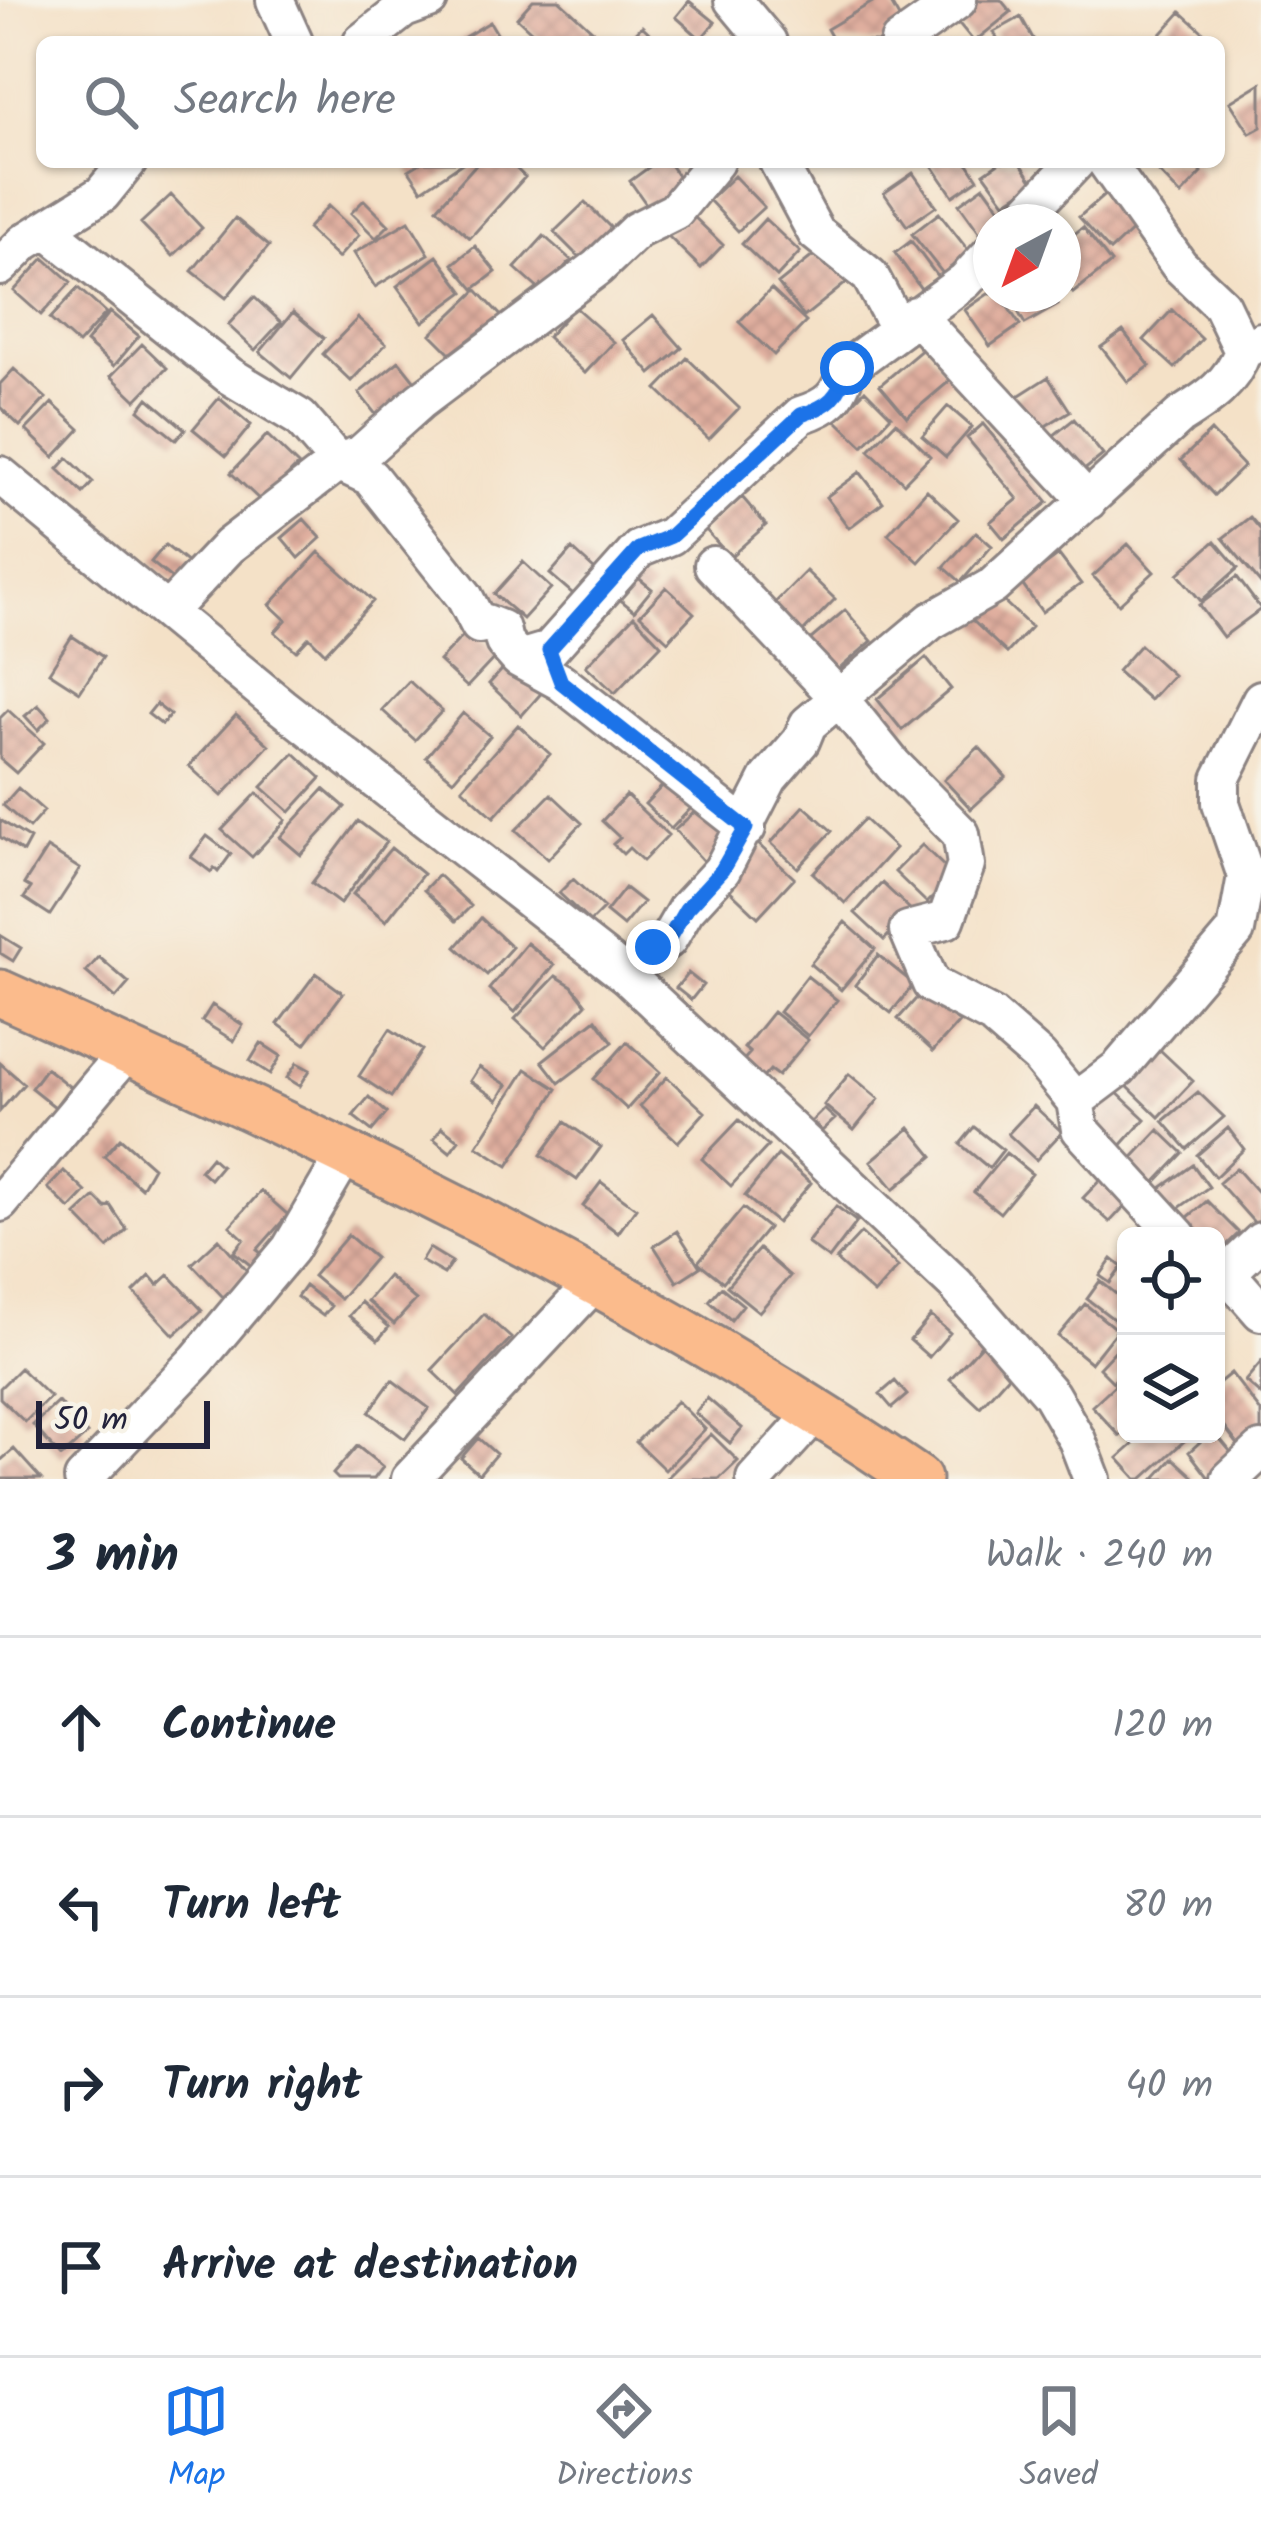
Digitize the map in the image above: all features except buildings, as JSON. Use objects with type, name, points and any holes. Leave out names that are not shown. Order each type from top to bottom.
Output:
[{"type":"main road","points":[[0,992],[345,1155],[595,1282],[818,1410],[918,1479]]},
{"type":"street","points":[[275,0],[291,36]]},
{"type":"street","points":[[370,36],[404,10],[429,0]]},
{"type":"street","points":[[733,0],[763,36]]},
{"type":"street","points":[[907,36],[958,0]]},
{"type":"street","points":[[0,267],[25,242],[103,194],[123,168]]},
{"type":"street","points":[[167,612],[229,546],[338,462],[361,454],[420,401],[597,268],[637,230],[675,211],[710,168]]},
{"type":"street","points":[[781,168],[816,233],[870,276],[907,321],[1088,501]]},
{"type":"street","points":[[1036,204],[1070,168]]},
{"type":"street","points":[[627,976],[653,947],[668,940],[686,909],[722,870],[769,778],[802,741],[808,724],[931,621],[993,586],[1180,416],[1235,375],[1252,346],[1221,305],[1179,265],[1110,168]]},
{"type":"street","points":[[47,230],[230,376],[300,418],[338,462],[370,477],[464,596],[479,625],[501,629],[504,642],[543,664],[746,828]]},
{"type":"street","points":[[543,664],[639,549],[671,536],[801,415],[828,406],[847,368],[973,272]]},
{"type":"street","points":[[0,475],[627,976],[955,1284],[1052,1395],[1092,1479]]},
{"type":"street","points":[[712,565],[961,834],[966,866],[946,920],[908,930],[931,984],[992,1016],[1039,1057],[1076,1101],[1080,1129],[1170,1227]]},
{"type":"street","points":[[1076,1101],[1119,1068],[1236,931],[1246,876],[1221,803],[1221,779],[1261,698]]},
{"type":"street","points":[[705,799],[769,778]]},
{"type":"street","points":[[0,1203],[128,1050]]},
{"type":"street","points":[[83,1479],[197,1360],[290,1249],[345,1155]]},
{"type":"street","points":[[1225,1270],[1261,1241]]},
{"type":"street","points":[[1225,1277],[1261,1312]]},
{"type":"street","points":[[410,1479],[595,1282]]},
{"type":"street","points":[[755,1479],[818,1410]]},
{"type":"street","points":[[1230,1479],[1261,1450]]},
{"type":"route","points":[[653,947],[668,940],[686,909],[722,870],[746,828],[561,682],[549,650],[639,549],[671,536],[801,415],[828,406],[847,368]]}]
